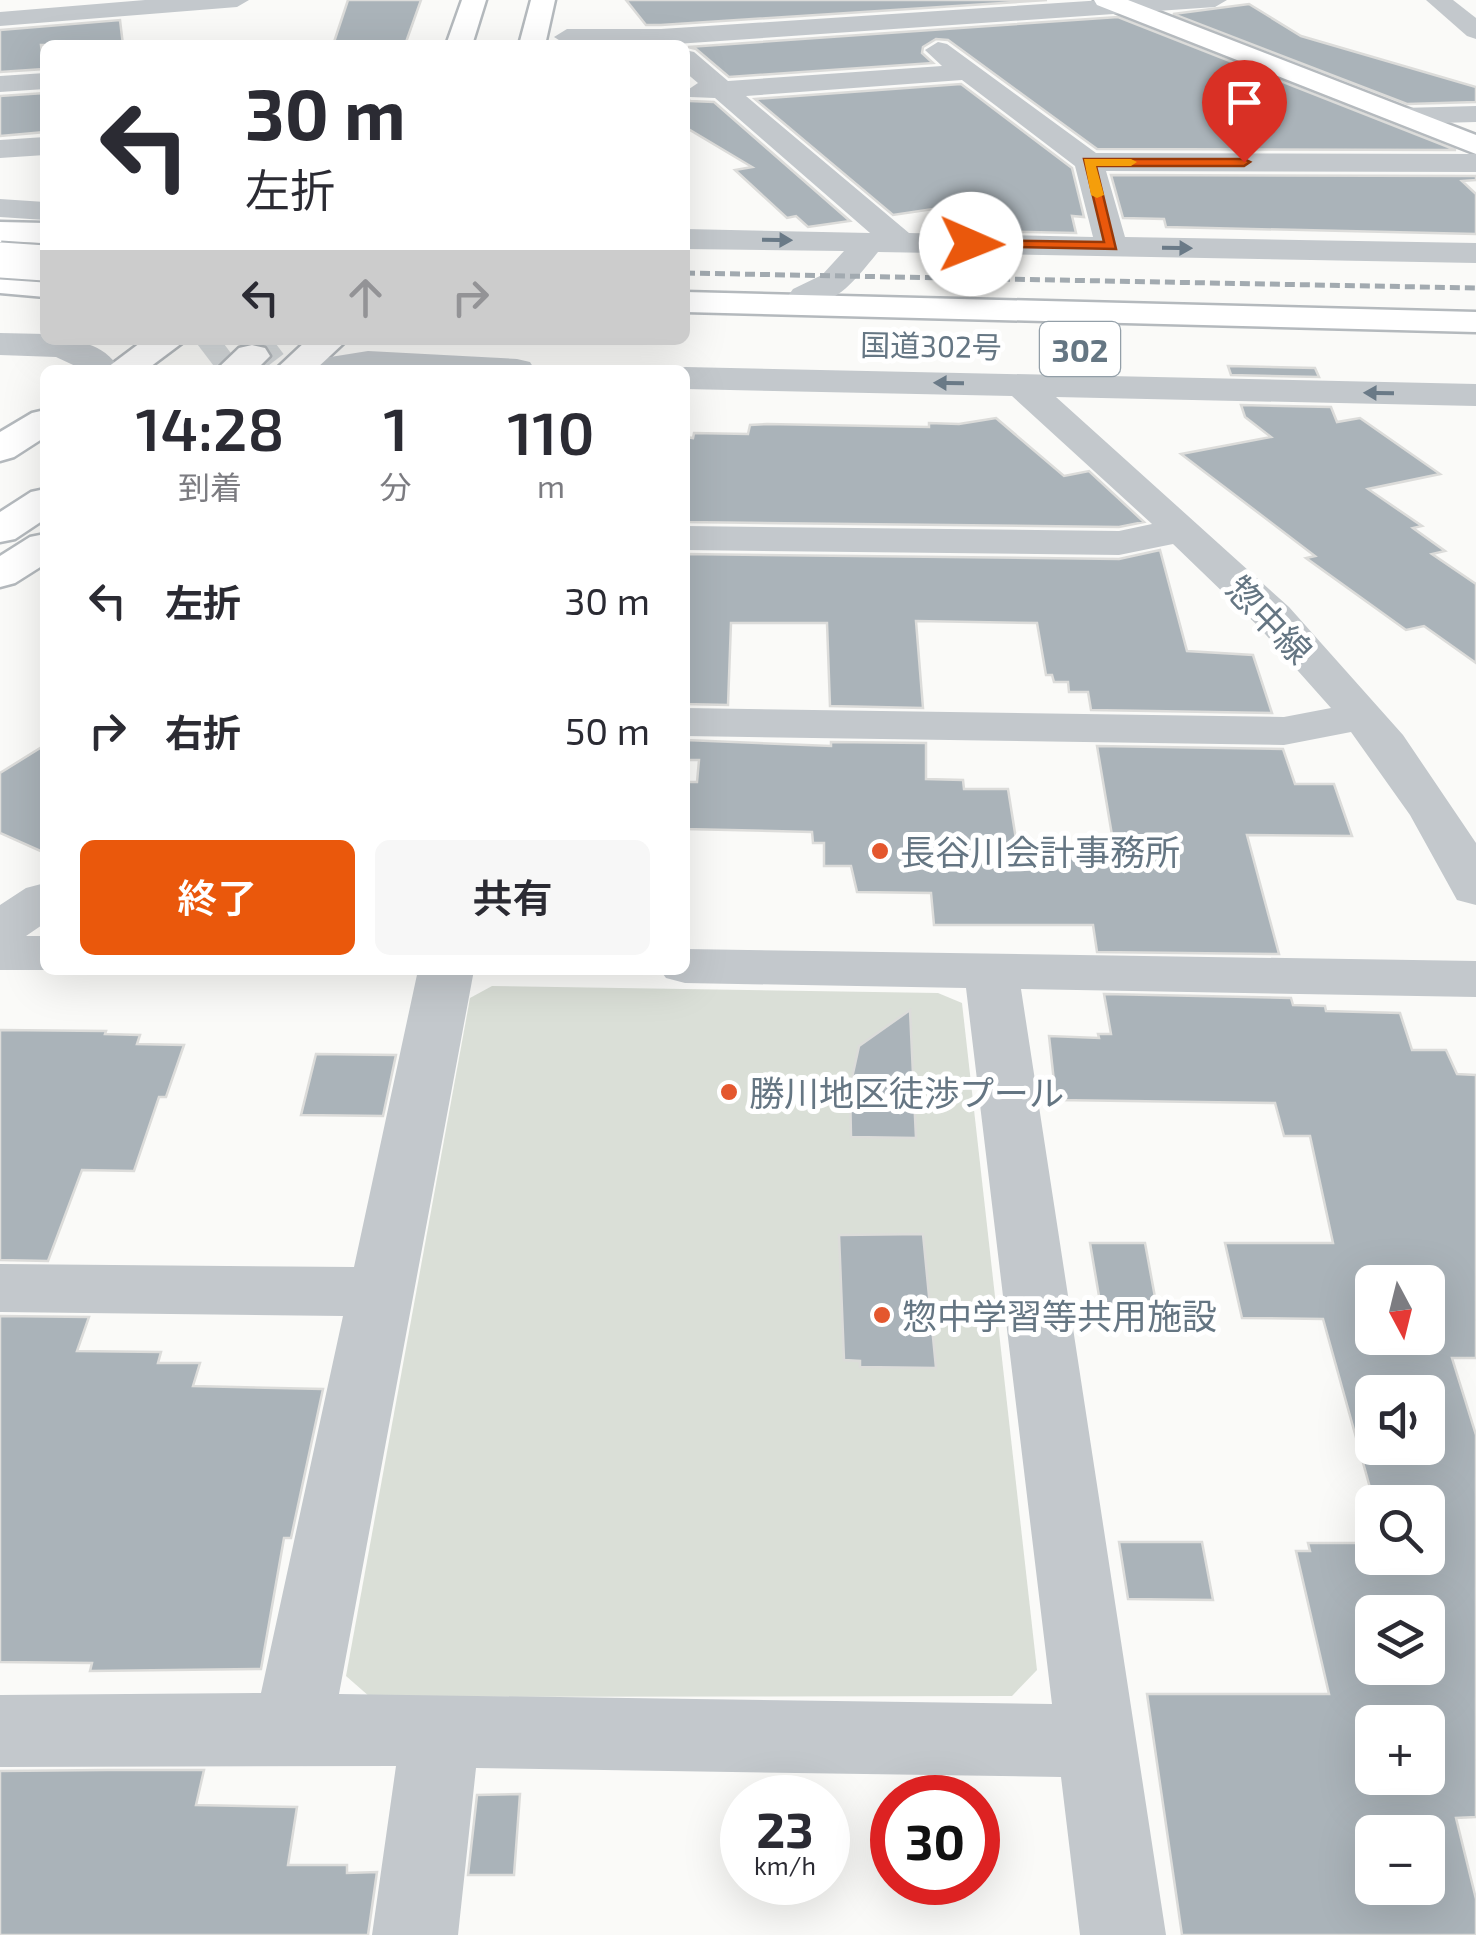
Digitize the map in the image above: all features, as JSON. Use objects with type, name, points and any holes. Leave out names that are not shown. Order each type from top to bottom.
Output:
[{"type":"main road","points":[[461,40],[474,0]]},
{"type":"main road","points":[[533,40],[544,0]]},
{"type":"main road","points":[[1114,3],[1476,145]]},
{"type":"main road","points":[[0,232],[40,233]]},
{"type":"main road","points":[[0,249],[40,253]]},
{"type":"main road","points":[[0,262],[40,264]]},
{"type":"main road","points":[[0,262],[40,274]]},
{"type":"main road","points":[[0,283],[40,287]]},
{"type":"main road","name":"国道302号","points":[[690,292],[1476,310]]},
{"type":"main road","points":[[0,296],[40,300]]},
{"type":"main road","points":[[690,302],[1476,322]]},
{"type":"main road","points":[[690,326],[1476,344]]},
{"type":"main road","points":[[312,354],[339,345]]},
{"type":"main road","points":[[125,361],[180,357]]},
{"type":"main road","points":[[0,449],[40,424]]},
{"type":"main road","points":[[0,490],[40,465]]},
{"type":"main road","points":[[0,530],[40,504]]},
{"type":"main road","points":[[0,574],[40,549]]},
{"type":"street","points":[[872,0],[1088,162],[1476,163]]},
{"type":"street","points":[[678,40],[1114,3],[1215,0]]},
{"type":"street","points":[[1438,0],[1476,31]]},
{"type":"street","points":[[0,19],[244,6]]},
{"type":"street","points":[[567,34],[653,40]]},
{"type":"street","points":[[690,62],[885,242]]},
{"type":"street","points":[[690,93],[967,72]]},
{"type":"street","points":[[0,84],[40,81]]},
{"type":"street","points":[[1402,116],[1476,114]]},
{"type":"street","points":[[0,149],[40,146]]},
{"type":"street","points":[[1088,162],[1112,246]]},
{"type":"street","points":[[0,208],[40,211]]},
{"type":"street","points":[[690,239],[1476,252]]},
{"type":"street","points":[[805,296],[824,292],[885,242]]},
{"type":"street","points":[[0,344],[125,361]]},
{"type":"street","points":[[312,354],[424,365]]},
{"type":"street","points":[[690,378],[1476,395]]},
{"type":"street","name":"惣中線","points":[[1021,385],[1268,612],[1362,716],[1452,838],[1476,889]]},
{"type":"street","points":[[690,538],[1120,543],[1180,530]]},
{"type":"street","points":[[690,722],[1284,730],[1362,716]]},
{"type":"street","points":[[0,929],[40,902]]},
{"type":"street","points":[[0,952],[40,954]]},
{"type":"street","points":[[690,966],[1476,978]]},
{"type":"street","points":[[991,972],[1123,1935]]},
{"type":"street","points":[[293,1729],[445,975]]},
{"type":"street","points":[[0,1288],[380,1292]]},
{"type":"street","points":[[0,1730],[441,1730],[1097,1741]]},
{"type":"street","points":[[415,1935],[441,1730]]},
{"type":"shaded area","points":[[492,986],[938,993],[962,1003],[1037,1670],[1012,1696],[370,1697],[346,1676],[470,998]]},
{"type":"building","points":[[348,0],[421,0],[407,40],[335,40]]},
{"type":"building","points":[[626,0],[1047,0],[646,25]]},
{"type":"building","points":[[1249,4],[1301,36],[1476,87],[1476,102],[1407,104],[1173,14]]},
{"type":"building","points":[[1118,17],[1456,150],[1097,149],[948,40],[936,39],[923,47],[922,53],[933,63],[729,77],[690,47]]},
{"type":"building","points":[[120,20],[122,40],[40,40],[40,69],[0,72],[0,30]]},
{"type":"building","points":[[961,84],[1072,168],[1084,217],[1072,216],[1076,233],[976,231],[974,203],[893,215],[755,99]]},
{"type":"building","points":[[40,93],[40,132],[0,136],[0,96]]},
{"type":"building","points":[[690,101],[714,102],[850,221],[808,227],[796,216],[787,218],[735,170],[752,167],[690,130]]},
{"type":"building","points":[[1111,175],[1476,176],[1476,180],[1462,181],[1476,194],[1476,234],[1166,227],[1164,219],[1123,218]]},
{"type":"building","points":[[1228,366],[1315,368],[1319,377],[1231,375]]},
{"type":"building","points":[[1241,405],[1331,407],[1337,422],[1360,418],[1440,474],[1368,489],[1422,526],[1413,528],[1445,551],[1432,554],[1476,584],[1476,663],[1424,626],[1406,630],[1306,558],[1315,556],[1181,454],[1271,437],[1245,417]]},
{"type":"building","points":[[996,418],[1064,476],[1089,471],[1144,522],[1119,527],[690,522],[690,438],[694,433],[748,434],[750,425],[767,424],[959,424]]},
{"type":"building","points":[[1160,550],[1187,651],[1253,655],[1272,713],[1091,710],[1088,692],[1069,692],[1068,682],[1054,682],[1052,675],[1046,675],[1037,623],[916,621],[923,708],[830,706],[827,623],[731,623],[728,705],[690,704],[690,554],[1119,559]]},
{"type":"building","points":[[690,740],[831,746],[831,742],[926,743],[926,779],[963,780],[964,789],[1008,789],[1019,858],[1116,859],[1097,746],[1283,749],[1295,784],[1334,784],[1352,836],[1247,835],[1279,954],[1097,952],[1093,925],[934,925],[931,893],[857,892],[851,866],[824,866],[824,843],[813,843],[812,832],[690,829],[690,782],[697,782],[699,760],[690,760]]},
{"type":"building","points":[[40,748],[40,851],[0,833],[0,773]]},
{"type":"building","points":[[1104,994],[1291,998],[1293,1005],[1325,1006],[1326,1011],[1400,1013],[1412,1050],[1446,1050],[1457,1074],[1476,1075],[1476,1358],[1452,1358],[1476,1435],[1476,1817],[1456,1818],[1476,1899],[1476,1935],[1182,1935],[1147,1694],[1329,1694],[1296,1551],[1310,1551],[1308,1543],[1355,1543],[1355,1575],[1445,1575],[1445,1485],[1369,1485],[1364,1465],[1445,1465],[1445,1375],[1355,1375],[1355,1434],[1323,1319],[1242,1318],[1225,1243],[1333,1243],[1310,1136],[1284,1136],[1275,1103],[1056,1100],[1049,1036],[1099,1038],[1098,1034],[1111,1034]]},
{"type":"building","points":[[910,1010],[916,1138],[851,1137],[850,1087],[859,1046]]},
{"type":"building","points":[[0,1030],[106,1031],[105,1034],[140,1035],[137,1044],[184,1045],[166,1097],[159,1097],[134,1171],[82,1170],[48,1261],[0,1260]]},
{"type":"building","points":[[316,1054],[396,1055],[383,1116],[301,1115]]},
{"type":"building","points":[[923,1234],[936,1368],[860,1367],[860,1361],[844,1360],[839,1235]]},
{"type":"building","points":[[1090,1243],[1145,1243],[1157,1308],[1101,1308]]},
{"type":"building","points":[[0,1316],[89,1317],[77,1351],[161,1352],[158,1363],[200,1363],[193,1386],[323,1389],[291,1538],[284,1538],[261,1669],[90,1671],[92,1663],[0,1662]]},
{"type":"building","points":[[1119,1542],[1202,1542],[1213,1600],[1128,1599]]},
{"type":"building","points":[[204,1770],[196,1805],[297,1807],[288,1865],[347,1865],[347,1873],[377,1872],[368,1935],[0,1935],[0,1771]]},
{"type":"building","points":[[520,1794],[514,1875],[468,1875],[477,1795]]},
{"type":"tunnel","points":[[204,353],[214,345]]},
{"type":"tunnel","points":[[252,356],[266,345]]},
{"type":"railway","points":[[0,255],[40,255]]},
{"type":"railway","points":[[690,273],[1476,288]]},
{"type":"slow traffic","points":[[1097,195],[1088,162],[1131,162]]},
{"type":"place","name":"長谷川会計事務所","points":[[880,851]]},
{"type":"place","name":"勝川地区徒渉プール","points":[[729,1092]]},
{"type":"place","name":"惣中学習等共用施設","points":[[882,1315]]},
{"type":"route","points":[[971,244],[1112,246],[1088,162],[1244,162]]}]
